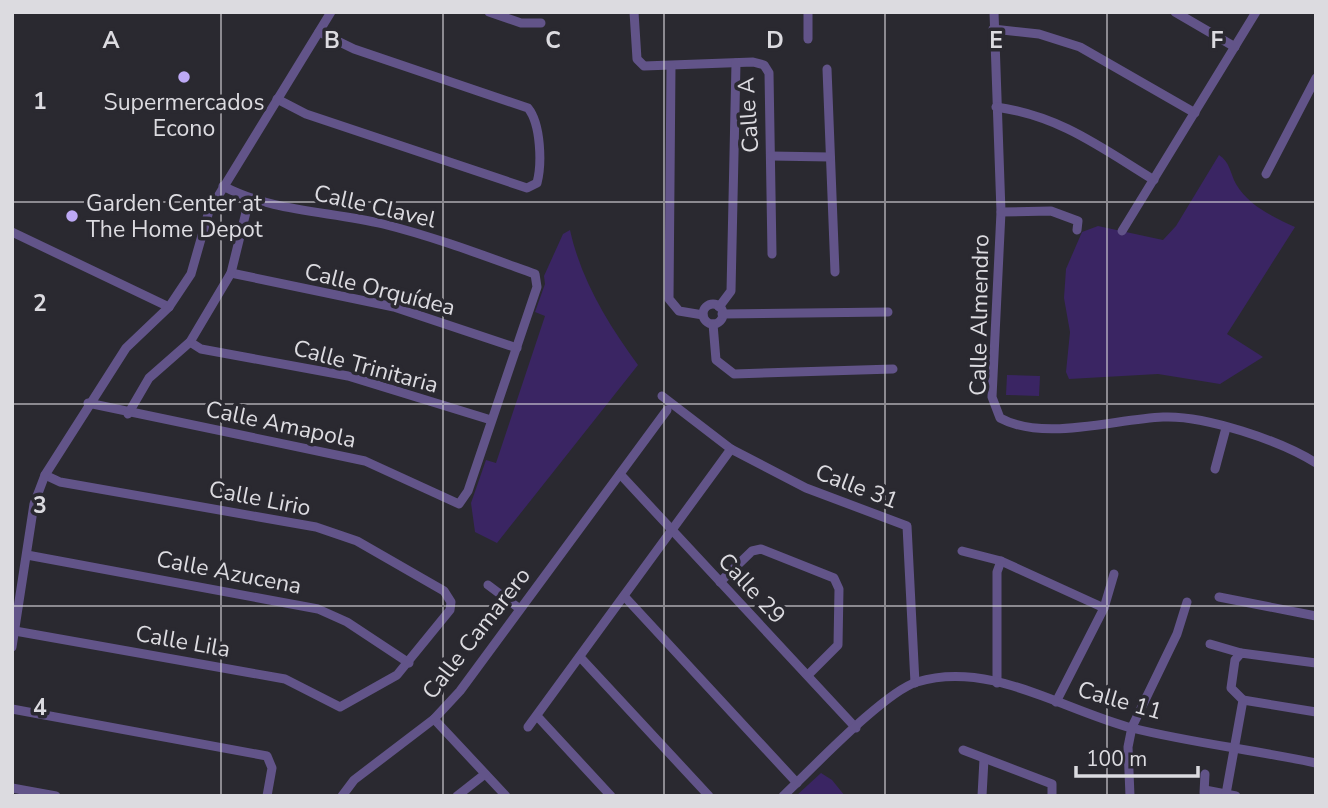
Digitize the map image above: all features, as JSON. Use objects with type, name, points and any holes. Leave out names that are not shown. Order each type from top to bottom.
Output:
[{"type":"street","points":[[12,647],[34,504],[44,475],[126,348],[169,307],[191,274],[209,211],[331,12]]},
{"type":"street","points":[[489,12],[521,23],[541,23]]},
{"type":"street","name":"Calle A","points":[[634,12],[637,59],[644,66],[736,63],[764,65],[769,73],[772,254]]},
{"type":"street","points":[[808,12],[808,39]]},
{"type":"street","name":"Calle Almendro","points":[[994,12],[1001,212],[992,397],[1000,418],[1017,427],[1095,426],[1165,417],[1226,428],[1292,448],[1316,463]]},
{"type":"street","points":[[1175,12],[1235,47]]},
{"type":"street","points":[[1122,232],[1256,12]]},
{"type":"street","points":[[993,29],[1039,34],[1080,47],[1195,113]]},
{"type":"street","points":[[277,99],[306,114],[527,188],[537,183],[540,173],[535,116],[528,108],[354,49],[319,32]]},
{"type":"street","points":[[703,315],[706,322],[713,324],[720,321],[721,310],[731,291],[736,63]]},
{"type":"street","points":[[671,66],[669,299],[679,311],[703,315]]},
{"type":"street","points":[[827,69],[835,272]]},
{"type":"street","points":[[1266,174],[1316,78]]},
{"type":"street","points":[[996,107],[1029,112],[1058,122],[1154,180]]},
{"type":"street","points":[[771,156],[830,157]]},
{"type":"street","name":"Calle Clavel","points":[[223,186],[249,200],[381,224],[439,240],[535,274],[537,287],[517,348]]},
{"type":"street","points":[[128,414],[149,378],[190,342],[232,274],[249,200]]},
{"type":"street","points":[[1001,212],[1051,211],[1078,221],[1077,230]]},
{"type":"street","points":[[12,232],[169,307]]},
{"type":"street","name":"Calle Orquídea","points":[[232,274],[394,307],[517,348]]},
{"type":"street","points":[[703,315],[708,306],[721,310],[888,312]]},
{"type":"street","points":[[713,324],[716,360],[734,374],[893,369]]},
{"type":"street","name":"Calle Trinitaria","points":[[190,342],[201,349],[348,376],[491,420]]},
{"type":"street","points":[[491,420],[517,348]]},
{"type":"street","name":"Calle 31","points":[[663,396],[731,449],[806,488],[907,526],[915,682]]},
{"type":"street","name":"Calle Amapola","points":[[88,403],[128,414],[301,445],[365,461],[459,504],[468,491],[491,420]]},
{"type":"street","name":"Calle Camarero","points":[[342,796],[354,780],[434,719],[460,691],[667,410]]},
{"type":"street","points":[[1215,469],[1226,428]]},
{"type":"street","points":[[528,727],[731,449]]},
{"type":"street","name":"Calle 29","points":[[620,474],[856,728]]},
{"type":"street","name":"Calle Lirio","points":[[44,475],[60,482],[316,527],[357,541],[444,591],[451,602],[450,610],[409,663]]},
{"type":"street","points":[[720,582],[752,551],[761,549],[834,578],[839,589],[838,645],[808,676]]},
{"type":"street","points":[[962,551],[1000,561],[1104,608]]},
{"type":"street","name":"Calle Azucena","points":[[27,555],[318,609],[347,622],[409,663]]},
{"type":"street","points":[[997,683],[997,572],[1000,561]]},
{"type":"street","points":[[1056,702],[1104,608],[1114,574]]},
{"type":"street","points":[[488,585],[520,610]]},
{"type":"street","points":[[624,596],[797,783]]},
{"type":"street","points":[[1219,597],[1316,616]]},
{"type":"street","points":[[1130,796],[1128,747],[1132,727],[1177,634],[1187,602]]},
{"type":"street","name":"Calle Lila","points":[[15,631],[285,679],[340,707],[397,675],[409,663]]},
{"type":"street","points":[[1210,644],[1241,653],[1316,663]]},
{"type":"street","points":[[1241,653],[1235,660],[1231,688],[1243,700],[1316,712]]},
{"type":"street","points":[[580,657],[709,796]]},
{"type":"street","name":"Calle 11","points":[[915,682],[961,675],[997,683],[1132,727],[1316,763]]},
{"type":"street","points":[[783,796],[891,697],[915,682]]},
{"type":"street","points":[[1205,774],[1204,793],[1231,795],[1233,746],[1243,700]]},
{"type":"street","points":[[12,709],[267,756],[272,768],[267,796]]},
{"type":"street","points":[[537,716],[611,796]]},
{"type":"street","points":[[434,719],[506,796]]},
{"type":"street","points":[[963,750],[1052,783],[1052,796]]},
{"type":"street","points":[[982,796],[984,759]]},
{"type":"street","points":[[457,796],[485,774]]},
{"type":"street","points":[[12,788],[56,796]]},
{"type":"shaded area","points":[[1219,155],[1248,199],[1270,215],[1295,227],[1227,334],[1263,357],[1220,384],[1158,374],[1069,379],[1066,372],[1070,332],[1064,298],[1066,269],[1082,232],[1098,226],[1163,240],[1176,226]]},
{"type":"shaded area","points":[[570,230],[588,284],[616,334],[638,365],[497,543],[475,532],[471,503],[486,460],[496,463],[545,316],[535,312],[545,284],[544,276],[563,234]]},
{"type":"shaded area","points":[[1007,375],[1040,376],[1039,396],[1006,395]]},
{"type":"shaded area","points":[[821,773],[832,780],[845,796],[796,796]]},
{"type":"place","name":"Supermercados Econo","points":[[184,77]]},
{"type":"place","name":"Garden Center at The Home Depot","points":[[72,216]]}]
